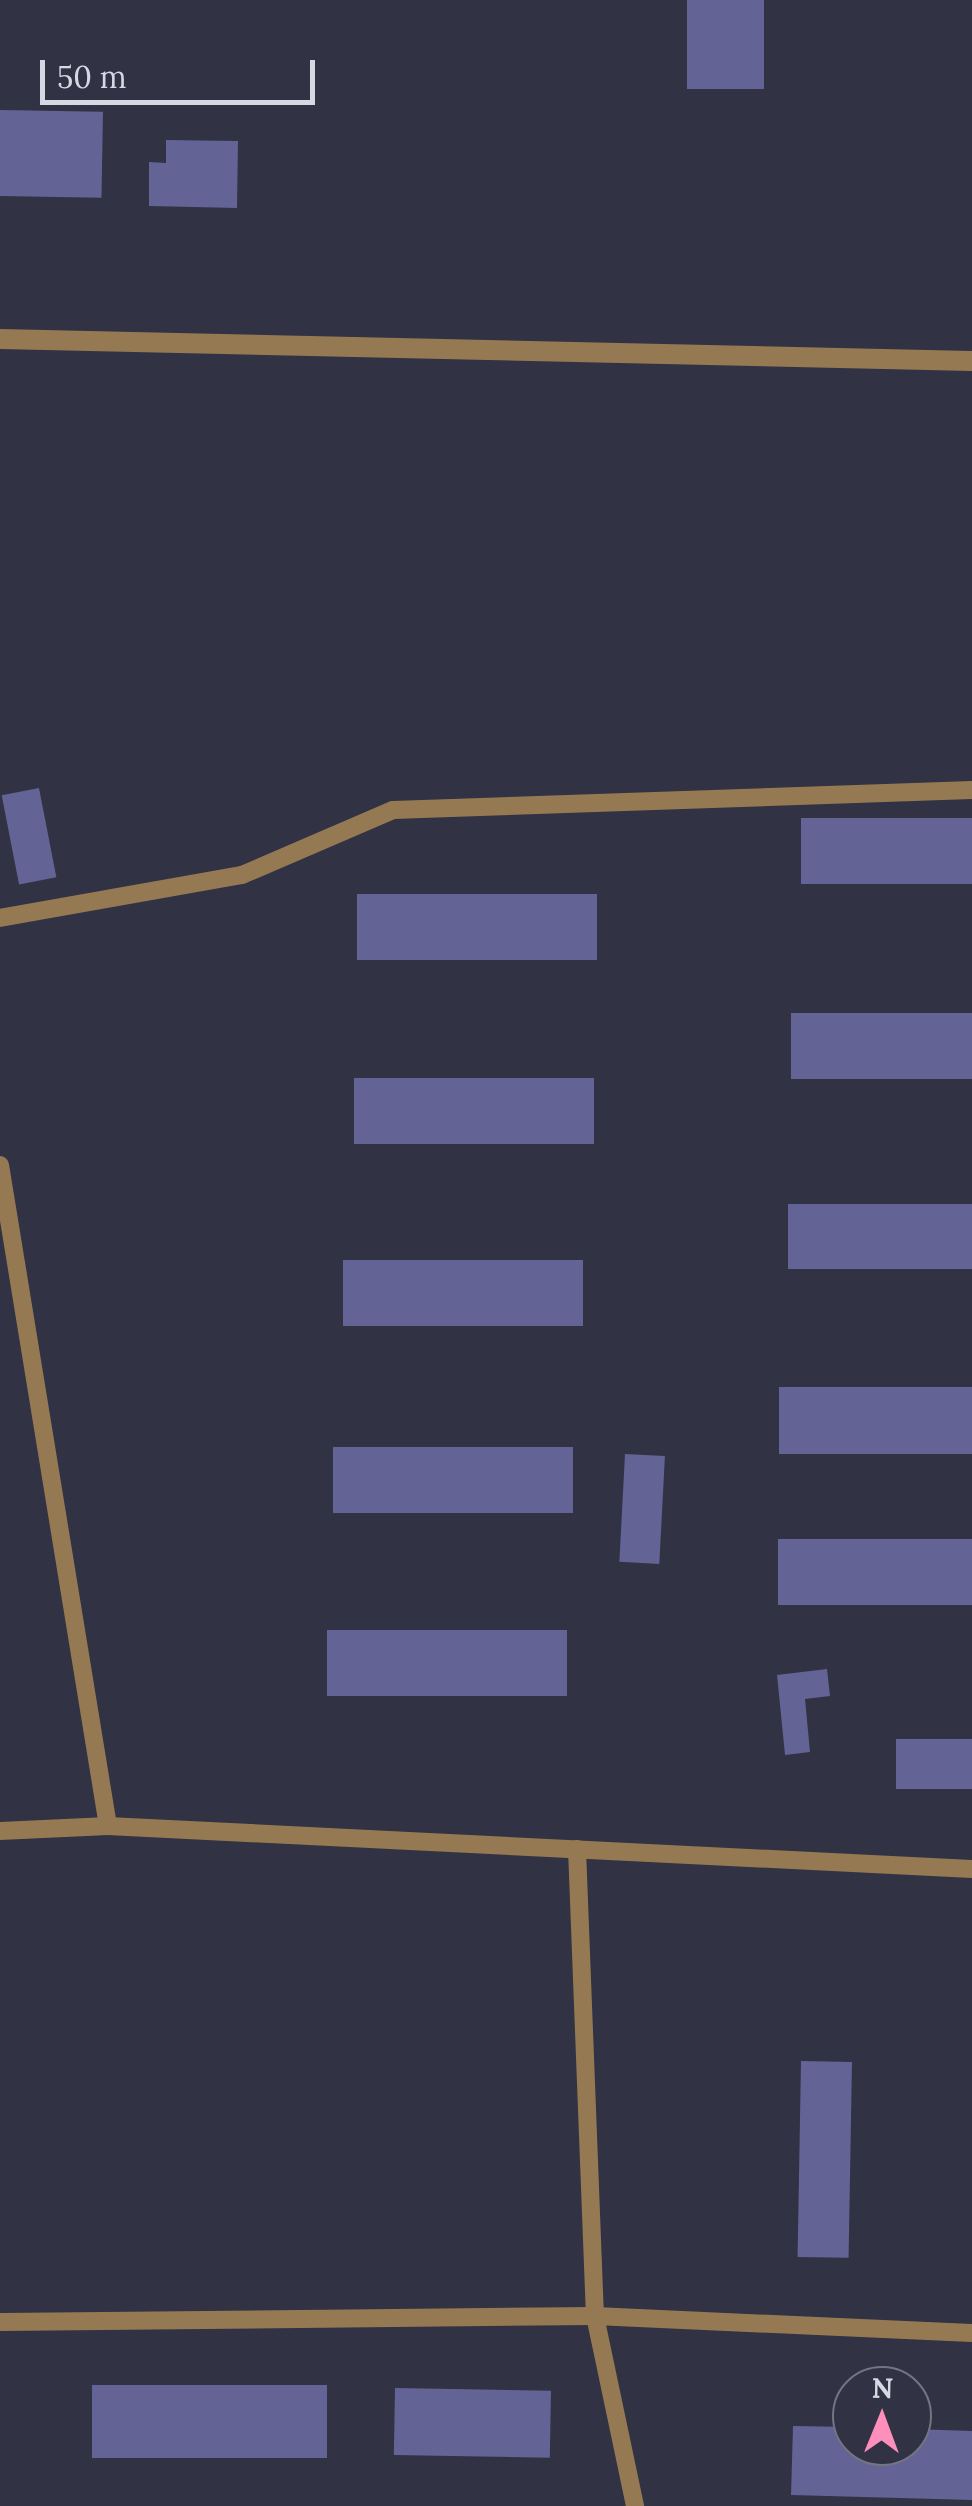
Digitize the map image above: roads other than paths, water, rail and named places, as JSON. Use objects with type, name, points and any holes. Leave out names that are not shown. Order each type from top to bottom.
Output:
[{"type":"street","points":[[0,339],[972,361]]},
{"type":"lane","points":[[0,918],[242,875],[393,810],[972,790]]},
{"type":"lane","points":[[0,1165],[108,1826]]},
{"type":"lane","points":[[0,1831],[108,1826],[972,1869]]},
{"type":"lane","points":[[578,1850],[595,2316],[635,2506]]},
{"type":"lane","points":[[0,2322],[595,2316],[972,2333]]}]
